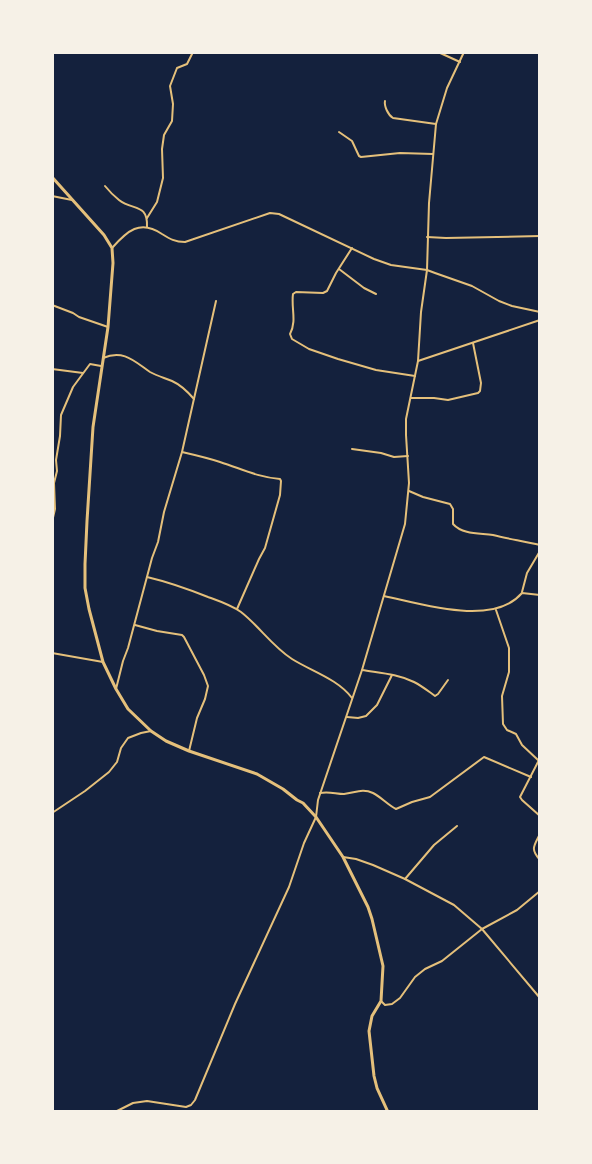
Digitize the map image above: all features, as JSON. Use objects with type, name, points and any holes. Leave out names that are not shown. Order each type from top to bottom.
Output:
[{"type":"street","points":[[147,218],[157,202],[163,178],[164,135],[172,121],[173,104],[170,86],[177,68],[187,64],[193,52]]},
{"type":"street","points":[[438,52],[460,62]]},
{"type":"street","points":[[115,1112],[133,1103],[147,1101],[186,1107],[192,1105],[235,1004],[281,908],[304,843],[316,817],[320,793],[362,670],[405,524],[409,491],[406,419],[418,362],[427,270],[427,237],[436,124],[447,88],[464,52]]},
{"type":"street","points":[[384,100],[390,117],[436,124]]},
{"type":"street","points":[[339,132],[352,141],[361,157],[400,153],[433,154]]},
{"type":"street","points":[[52,177],[104,235],[112,248],[113,277],[108,327],[93,427],[85,576],[88,609],[103,662],[128,708],[151,731],[189,752],[257,774],[283,789],[303,803],[316,817],[344,857],[368,907],[383,966],[381,1001],[372,1016],[369,1031],[374,1076],[388,1112]]},
{"type":"street","points":[[105,186],[119,201],[143,211],[147,218],[147,227]]},
{"type":"street","points":[[52,196],[75,201]]},
{"type":"street","points":[[112,248],[130,231],[142,226],[154,228],[173,241],[185,242],[270,213],[279,214],[391,265],[427,270],[472,286],[506,303],[540,312]]},
{"type":"street","points":[[427,237],[540,236]]},
{"type":"street","points":[[352,248],[327,291],[293,294],[294,327],[290,334],[292,339],[309,350],[338,359],[376,370],[415,376]]},
{"type":"street","points":[[339,268],[364,288],[376,294]]},
{"type":"street","points":[[116,689],[183,452],[216,301]]},
{"type":"street","points":[[52,305],[108,327]]},
{"type":"street","points":[[418,362],[540,320]]},
{"type":"street","points":[[410,398],[448,400],[478,393],[481,383],[472,343]]},
{"type":"street","points":[[102,358],[114,355],[136,361],[151,373],[175,382],[194,399]]},
{"type":"street","points":[[52,522],[55,509],[54,483],[61,415],[73,387],[83,373],[92,364],[101,366]]},
{"type":"street","points":[[52,369],[83,373]]},
{"type":"street","points":[[352,449],[394,457],[408,456]]},
{"type":"street","points":[[183,452],[281,481],[280,495],[265,548],[237,609]]},
{"type":"street","points":[[409,491],[450,504],[453,509],[453,524],[465,532],[493,535],[540,545]]},
{"type":"street","points":[[384,596],[450,609],[495,610],[517,599],[522,593],[527,573],[540,551]]},
{"type":"street","points":[[147,577],[166,581],[237,609],[289,657],[339,685],[352,698]]},
{"type":"street","points":[[522,593],[540,595]]},
{"type":"street","points":[[495,610],[509,648],[509,672],[502,696],[504,727],[516,734],[522,745],[539,760],[520,797],[540,816]]},
{"type":"street","points":[[134,625],[182,635],[204,675],[208,686],[207,693],[197,718],[189,752]]},
{"type":"street","points":[[52,653],[103,662]]},
{"type":"street","points":[[362,670],[413,681],[435,696],[448,680]]},
{"type":"street","points":[[346,717],[366,716],[377,705],[392,675]]},
{"type":"street","points":[[52,813],[109,771],[117,762],[121,748],[128,738],[151,731]]},
{"type":"street","points":[[320,793],[326,791],[346,794],[363,790],[375,794],[396,809],[412,801],[430,797],[484,757],[531,777]]},
{"type":"street","points":[[405,879],[434,845],[457,826]]},
{"type":"street","points":[[540,834],[534,845],[533,853],[540,860]]},
{"type":"street","points":[[344,857],[373,865],[405,879],[454,906],[482,929],[540,998]]},
{"type":"street","points":[[381,1001],[385,1005],[392,1004],[425,969],[442,961],[482,929],[517,910],[540,891]]}]
